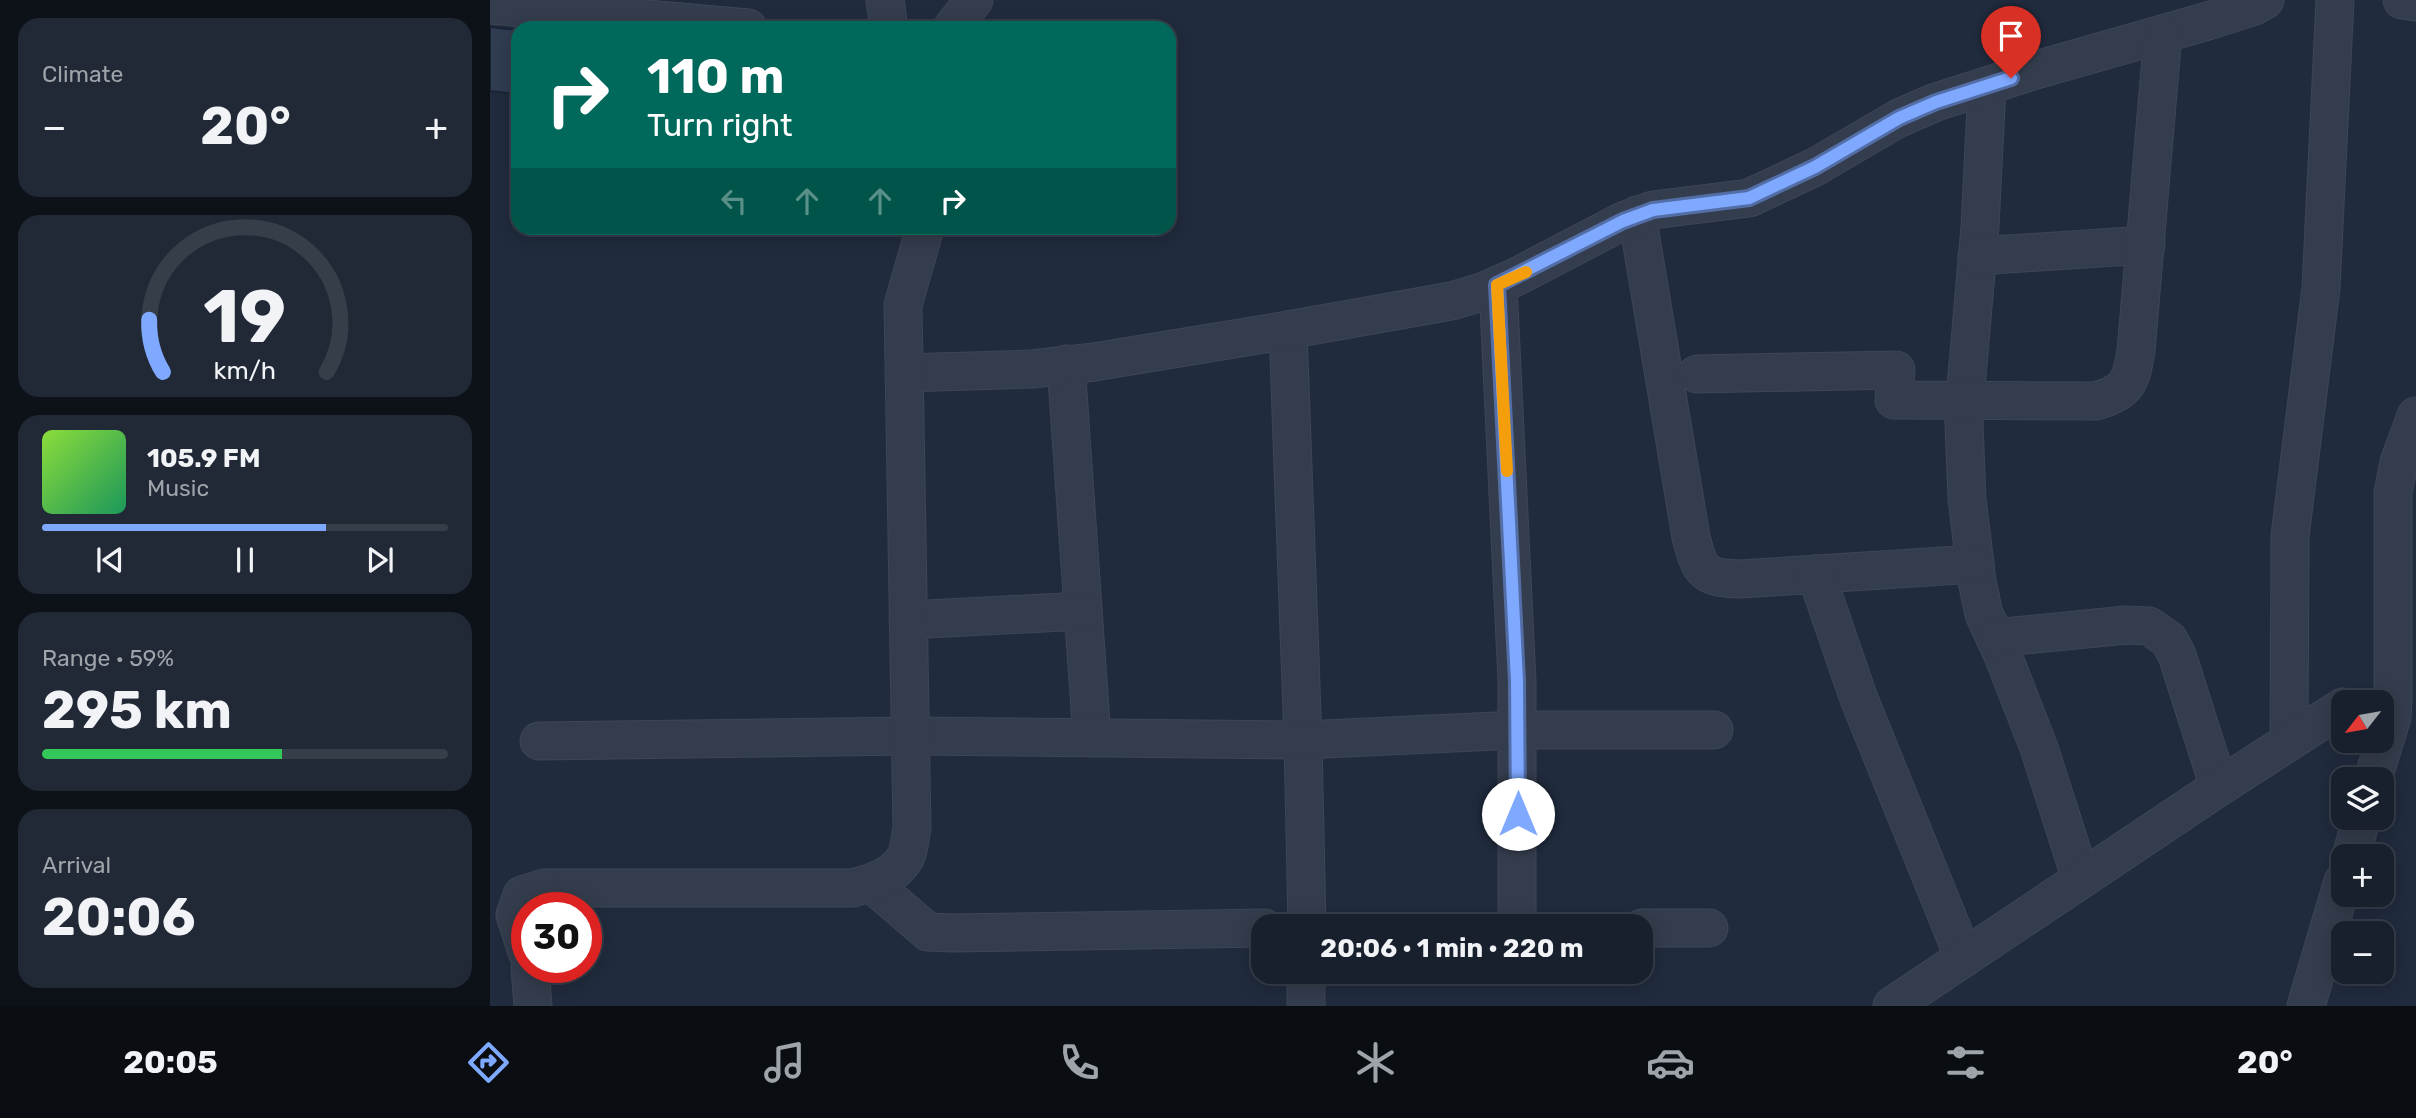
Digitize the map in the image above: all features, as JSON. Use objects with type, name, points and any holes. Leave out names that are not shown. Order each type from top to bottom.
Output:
[{"type":"street","points":[[885,0],[888,21]]},
{"type":"street","points":[[958,21],[974,0]]},
{"type":"street","points":[[904,373],[1032,369],[1288,330],[1451,301],[1482,292],[1637,215],[1653,210],[1749,198],[1815,167],[1899,118],[1936,102],[2252,7],[2265,0]]},
{"type":"street","points":[[2288,741],[2290,536],[2321,288],[2335,0]]},
{"type":"street","points":[[490,5],[651,10],[710,21]]},
{"type":"street","points":[[1697,374],[1896,370],[1894,400],[2095,401],[2115,396],[2128,384],[2133,369],[2163,34]]},
{"type":"street","points":[[1986,86],[1977,256],[1963,399],[1966,488],[1975,564],[1984,614],[2050,778],[2081,879]]},
{"type":"street","points":[[1637,215],[1691,537],[1696,558],[1705,572],[1718,579],[1975,564]]},
{"type":"street","points":[[531,892],[544,888],[852,888],[871,883],[891,873],[906,856],[912,828],[903,305],[923,235]]},
{"type":"street","points":[[1977,256],[2146,245]]},
{"type":"street","points":[[1497,285],[1518,730],[1517,914]]},
{"type":"street","points":[[1288,330],[1307,914]]},
{"type":"street","points":[[1066,364],[1092,738]]},
{"type":"street","points":[[2377,767],[2405,668],[2393,493],[2399,462],[2416,416]]},
{"type":"street","points":[[1816,574],[1859,699],[1964,958]]},
{"type":"street","points":[[908,620],[1083,611]]},
{"type":"street","points":[[1995,638],[2126,625],[2149,626],[2169,640],[2177,654],[2219,787]]},
{"type":"street","points":[[2370,690],[2405,668]]},
{"type":"street","points":[[1892,1006],[2331,714]]},
{"type":"street","points":[[539,741],[910,736],[1303,740],[1518,730],[1714,730]]},
{"type":"street","points":[[871,883],[928,932],[1251,928]]},
{"type":"street","points":[[2306,1006],[2335,907]]},
{"type":"street","points":[[1653,928],[1709,928]]},
{"type":"street","points":[[527,983],[533,1006]]},
{"type":"street","points":[[1306,984],[1306,1006]]},
{"type":"building","points":[[490,27],[511,29],[511,93],[490,91]]},
{"type":"slow traffic","points":[[1507,471],[1497,285],[1526,272]]},
{"type":"route","points":[[1518,814],[1517,681],[1497,285],[1623,221],[1653,210],[1749,198],[1815,167],[1899,118],[1936,102],[2011,78]]}]
